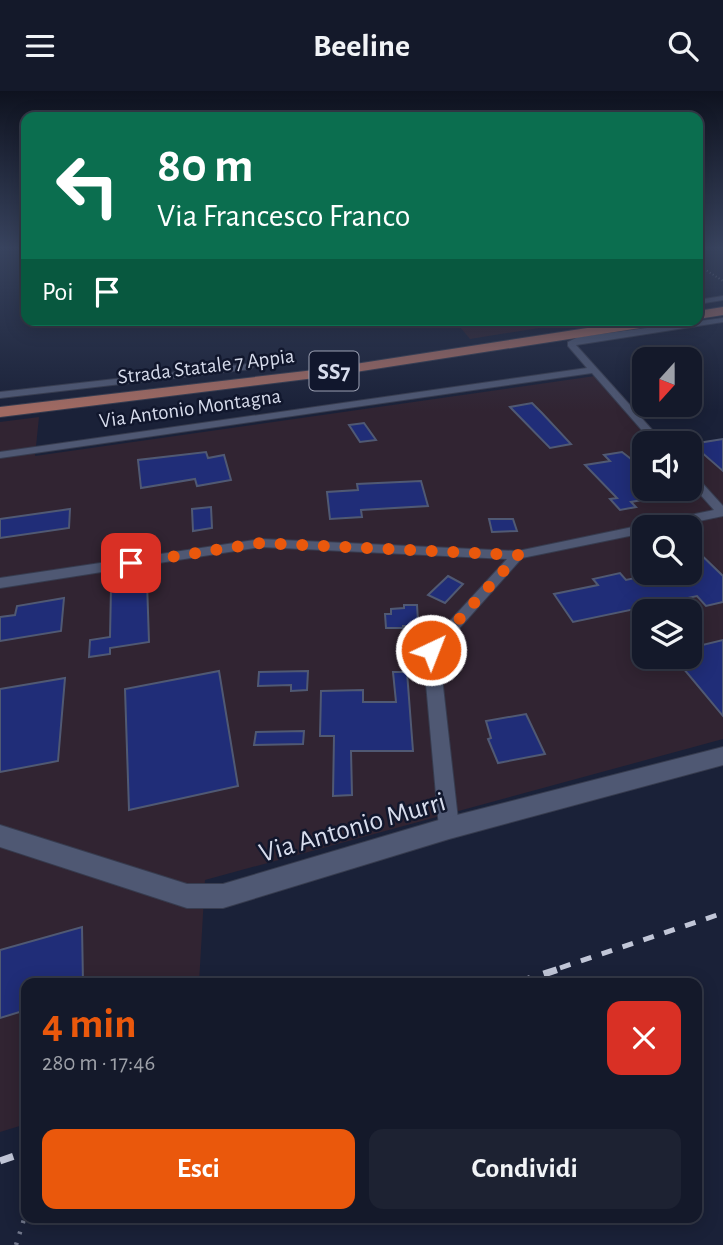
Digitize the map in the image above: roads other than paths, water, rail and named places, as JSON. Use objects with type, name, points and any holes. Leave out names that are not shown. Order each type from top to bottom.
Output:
[{"type":"highway","points":[[703,315],[723,314]]},
{"type":"highway","name":"Strada Statale 7 Appia","points":[[0,406],[379,359],[596,326]]},
{"type":"highway","name":"Strada Statale 7 Appia","points":[[0,412],[323,373],[629,326]]},
{"type":"highway","points":[[605,330],[637,326]]},
{"type":"street","points":[[703,318],[723,314]]},
{"type":"street","points":[[648,431],[571,344],[578,340],[656,326]]},
{"type":"street","points":[[0,395],[248,367]]},
{"type":"street","name":"Via Antonio Montagna","points":[[0,455],[593,370]]},
{"type":"street","points":[[702,490],[722,512],[702,516]]},
{"type":"street","points":[[0,583],[261,543],[518,555],[632,531]]},
{"type":"street","points":[[449,828],[431,650],[518,555]]},
{"type":"street","name":"Via Antonio Murri","points":[[0,836],[187,896],[223,896],[449,828],[723,756]]},
{"type":"railway","points":[[560,968],[723,913]]},
{"type":"railway","points":[[532,978],[565,967]]},
{"type":"railway","points":[[0,1161],[21,1154]]}]
